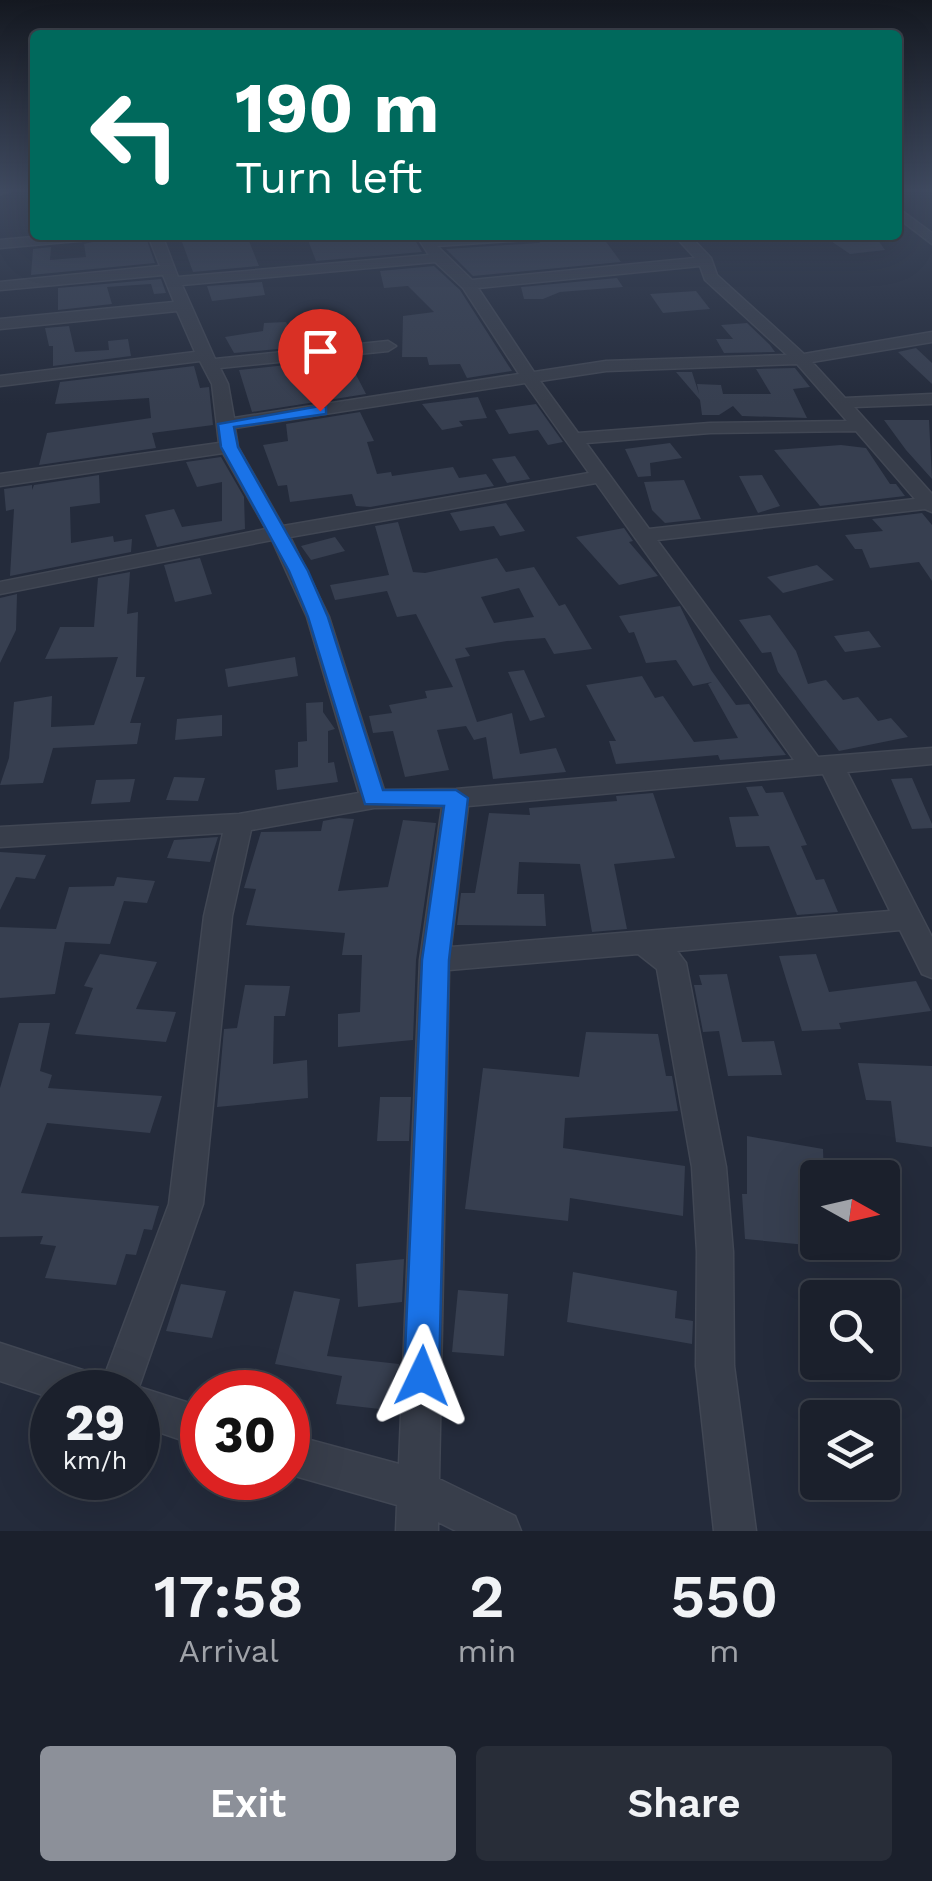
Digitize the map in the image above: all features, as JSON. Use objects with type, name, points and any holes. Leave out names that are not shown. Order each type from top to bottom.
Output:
[{"type":"street","points":[[165,261],[220,384],[230,447],[280,536],[318,617],[374,798]]},
{"type":"street","points":[[0,286],[170,276],[292,261]]},
{"type":"street","points":[[446,261],[469,285],[528,376],[821,765],[932,966]]},
{"type":"street","points":[[469,285],[702,261]]},
{"type":"street","points":[[706,261],[710,277],[801,359],[837,404],[931,504]]},
{"type":"street","points":[[0,324],[182,306]]},
{"type":"street","points":[[226,424],[528,376],[655,362],[801,359],[932,337]]},
{"type":"street","points":[[0,381],[388,346]]},
{"type":"street","points":[[837,404],[932,399]]},
{"type":"street","points":[[577,438],[710,428],[859,426]]},
{"type":"street","points":[[0,480],[230,447]]},
{"type":"street","points":[[0,588],[72,570],[604,476]]},
{"type":"street","points":[[645,535],[931,504]]},
{"type":"street","points":[[0,836],[240,822],[374,798],[456,798],[932,756]]},
{"type":"street","points":[[417,1531],[436,960],[456,798]]},
{"type":"street","points":[[126,1370],[186,1204],[218,916],[240,822]]},
{"type":"street","points":[[436,960],[892,922]]},
{"type":"street","points":[[645,944],[671,962],[709,1167],[716,1252],[715,1366],[735,1531]]},
{"type":"street","points":[[0,1362],[30,1372]]},
{"type":"street","points":[[310,1460],[418,1490],[500,1531]]},
{"type":"building","points":[[32,261],[155,263],[31,275]]},
{"type":"building","points":[[189,261],[257,261],[259,266],[193,272]]},
{"type":"building","points":[[458,261],[621,262],[473,276]]},
{"type":"building","points":[[434,266],[460,290],[512,371],[467,378],[460,364],[429,365],[427,357],[402,357],[403,316],[434,312],[408,286],[384,288],[380,271]]},
{"type":"building","points":[[617,278],[623,287],[560,292],[543,299],[524,299],[521,287]]},
{"type":"building","points":[[161,279],[166,293],[154,294],[151,284],[107,287],[112,304],[58,310],[58,288]]},
{"type":"building","points":[[262,282],[265,295],[212,301],[207,286]]},
{"type":"building","points":[[696,291],[710,309],[663,313],[650,294]]},
{"type":"building","points":[[286,322],[298,347],[234,353],[225,337],[263,331],[264,323]]},
{"type":"building","points":[[747,323],[775,352],[724,353],[716,339],[733,339],[721,325]]},
{"type":"building","points":[[69,326],[75,352],[109,350],[108,341],[128,339],[131,356],[53,366],[53,346],[49,346],[45,328]]},
{"type":"building","points":[[916,348],[932,363],[932,384],[898,352]]},
{"type":"building","points":[[348,359],[366,394],[252,412],[239,370],[305,363],[312,381],[328,376],[324,361]]},
{"type":"building","points":[[194,366],[200,388],[209,387],[213,425],[152,433],[156,448],[39,465],[47,433],[151,418],[149,398],[55,404],[60,382]]},
{"type":"building","points":[[795,368],[810,387],[793,389],[807,418],[742,416],[733,406],[719,415],[702,415],[700,400],[676,372],[692,372],[699,394],[697,384],[721,385],[723,394],[771,394],[756,369]]},
{"type":"building","points":[[478,397],[487,418],[459,421],[463,426],[442,430],[422,404]]},
{"type":"building","points":[[536,404],[563,442],[548,445],[538,430],[509,434],[495,410]]},
{"type":"building","points":[[360,412],[374,441],[367,442],[377,474],[391,472],[392,476],[453,467],[459,478],[486,474],[494,486],[370,507],[356,506],[352,494],[290,502],[287,485],[278,486],[263,445],[288,441],[286,424]]},
{"type":"building","points":[[884,420],[929,420],[932,479],[906,450]]},
{"type":"building","points":[[670,443],[682,458],[650,463],[651,476],[638,477],[625,449]]},
{"type":"building","points":[[841,445],[866,448],[890,484],[896,484],[905,496],[820,506],[774,450]]},
{"type":"building","points":[[515,456],[530,479],[507,483],[492,459]]},
{"type":"building","points":[[221,457],[244,497],[245,529],[157,547],[145,515],[174,509],[182,527],[222,521],[222,482],[197,487],[186,462]]},
{"type":"building","points":[[99,475],[100,503],[70,507],[71,543],[113,536],[114,542],[132,539],[131,552],[10,576],[14,509],[6,511],[4,489],[32,485],[32,490],[34,485]]},
{"type":"building","points":[[762,475],[780,506],[758,513],[739,476]]},
{"type":"building","points":[[684,480],[701,519],[665,523],[652,510],[644,482]]},
{"type":"building","points":[[506,503],[525,531],[500,536],[494,526],[460,531],[450,513]]},
{"type":"building","points":[[922,513],[932,525],[932,581],[919,562],[870,568],[862,549],[855,549],[845,535],[883,531],[872,519]]},
{"type":"building","points":[[398,522],[413,572],[497,558],[506,572],[534,567],[559,606],[565,604],[592,649],[554,654],[545,638],[465,648],[470,656],[455,659],[477,722],[512,713],[520,754],[556,748],[566,772],[493,779],[486,737],[474,740],[466,726],[437,730],[449,770],[405,777],[393,731],[373,733],[369,716],[392,713],[389,705],[427,698],[425,691],[453,687],[416,614],[397,617],[387,591],[335,600],[330,585],[389,575],[375,526]],"holes":[[[519,588],[534,617],[494,623],[481,597]]]},
{"type":"building","points":[[624,528],[633,541],[629,542],[658,576],[619,585],[576,537]]},
{"type":"building","points":[[335,537],[345,551],[311,560],[301,546]]},
{"type":"building","points":[[200,558],[212,594],[175,602],[164,565]]},
{"type":"building","points":[[817,565],[834,580],[783,593],[767,577]]},
{"type":"building","points":[[130,572],[127,614],[138,612],[136,677],[145,677],[130,723],[141,723],[137,744],[53,748],[43,783],[0,785],[9,758],[14,702],[52,696],[51,727],[94,725],[118,657],[45,659],[60,627],[94,627],[98,578]]},
{"type":"building","points":[[17,594],[16,630],[0,663],[0,598]]},
{"type":"building","points":[[680,606],[711,670],[736,705],[749,704],[786,755],[720,760],[718,755],[616,764],[609,741],[616,741],[586,685],[642,676],[655,698],[663,696],[694,742],[738,738],[708,684],[712,682],[693,686],[676,660],[646,663],[634,632],[629,633],[619,616]]},
{"type":"building","points":[[770,615],[796,651],[808,684],[826,680],[843,700],[858,697],[878,721],[891,718],[908,737],[839,751],[778,672],[771,652],[762,653],[739,620]]},
{"type":"building","points":[[869,631],[881,647],[845,652],[834,636]]},
{"type":"building","points":[[295,657],[298,676],[228,687],[225,669]]},
{"type":"building","points":[[524,670],[545,717],[530,721],[508,672]]},
{"type":"building","points":[[323,702],[323,712],[335,729],[328,731],[328,763],[334,762],[338,782],[277,790],[275,770],[298,767],[298,742],[307,741],[306,703]]},
{"type":"building","points":[[222,715],[222,736],[175,740],[177,719]]},
{"type":"building","points":[[174,777],[205,778],[198,801],[166,800]]},
{"type":"building","points":[[912,778],[932,828],[912,829],[891,779]]},
{"type":"building","points":[[135,779],[130,802],[91,804],[96,780]]},
{"type":"building","points":[[762,786],[766,793],[783,792],[807,845],[801,846],[816,880],[824,879],[838,912],[797,915],[769,846],[736,847],[729,817],[759,816],[746,787]]},
{"type":"building","points":[[653,793],[675,858],[614,864],[627,929],[592,932],[580,864],[519,862],[517,894],[544,894],[546,926],[457,925],[461,893],[475,893],[489,813],[530,815],[529,808],[617,801],[616,796]]},
{"type":"building","points":[[354,819],[338,891],[388,887],[403,820],[436,823],[416,960],[413,1040],[338,1047],[338,1014],[360,1012],[362,955],[342,955],[345,933],[246,925],[256,889],[244,888],[261,832],[321,831],[323,821]]},
{"type":"building","points":[[218,837],[210,862],[167,858],[174,840]]},
{"type":"building","points":[[0,852],[46,855],[35,879],[16,877],[0,910]]},
{"type":"building","points":[[117,877],[155,881],[147,903],[124,901],[110,944],[65,942],[55,994],[0,998],[0,927],[56,929],[69,887],[114,886]]},
{"type":"building","points":[[100,954],[157,962],[136,1009],[176,1012],[166,1042],[75,1034],[93,988],[84,986]]},
{"type":"building","points":[[816,954],[829,992],[916,981],[931,1011],[839,1023],[841,1029],[802,1031],[779,956]]},
{"type":"building","points":[[727,974],[742,1042],[774,1041],[782,1075],[728,1076],[719,1031],[703,1032],[694,985],[702,985],[699,975]]},
{"type":"building","points":[[245,985],[290,986],[285,1016],[274,1016],[273,1064],[307,1060],[308,1098],[217,1107],[224,1029],[237,1028]]},
{"type":"building","points":[[19,1023],[50,1023],[40,1071],[52,1075],[48,1088],[162,1096],[150,1133],[47,1123],[21,1193],[159,1206],[152,1230],[144,1229],[136,1255],[126,1254],[116,1285],[45,1278],[56,1246],[40,1244],[43,1236],[0,1237],[0,1088]]},
{"type":"building","points":[[586,1032],[658,1034],[678,1111],[565,1118],[563,1148],[685,1166],[683,1216],[570,1198],[568,1221],[465,1209],[483,1068],[579,1077]]},
{"type":"building","points":[[858,1063],[932,1066],[932,1147],[896,1142],[891,1101],[866,1100]]},
{"type":"building","points":[[380,1097],[411,1097],[409,1141],[377,1141]]},
{"type":"building","points":[[747,1136],[823,1149],[823,1160],[800,1160],[800,1244],[745,1239],[742,1194],[747,1194]]},
{"type":"building","points":[[404,1259],[402,1302],[358,1307],[356,1264]]},
{"type":"building","points":[[573,1272],[677,1291],[675,1318],[693,1321],[692,1344],[567,1322]]},
{"type":"building","points":[[181,1284],[226,1291],[212,1338],[166,1331]]},
{"type":"building","points":[[458,1290],[508,1294],[504,1356],[452,1352]]},
{"type":"building","points":[[294,1291],[340,1299],[327,1356],[399,1364],[397,1411],[336,1404],[342,1376],[275,1364]]},
{"type":"route","points":[[320,411],[226,424],[230,447],[299,571],[318,617],[374,798],[456,798],[436,960],[422,1376]]}]
